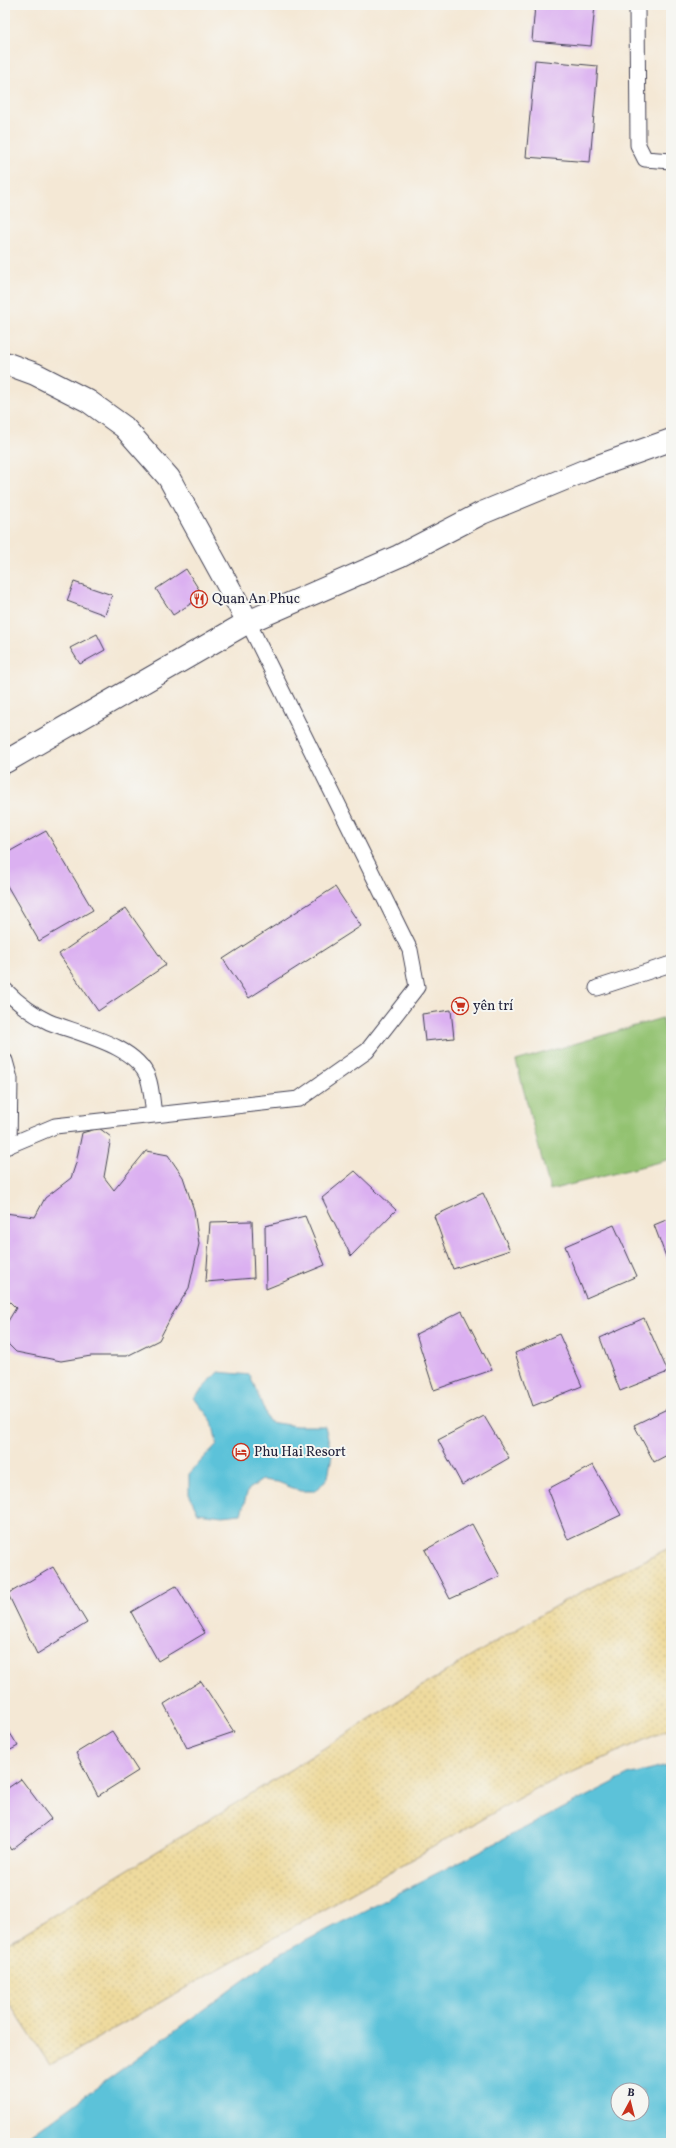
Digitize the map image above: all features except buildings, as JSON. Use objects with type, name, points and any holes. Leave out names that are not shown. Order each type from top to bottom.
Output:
[{"type":"street","points":[[5,363],[35,374],[88,401],[124,427],[169,478],[248,622]]},
{"type":"street","points":[[5,762],[248,622],[399,556],[482,513],[584,471],[671,440]]},
{"type":"lane","points":[[637,5],[638,145],[645,159],[671,161]]},
{"type":"lane","points":[[5,1061],[10,1079],[7,1147],[55,1126],[299,1099],[366,1051],[417,987],[410,950],[248,622]]},
{"type":"lane","points":[[597,988],[671,964]]},
{"type":"lane","points":[[5,990],[20,1006],[48,1021],[111,1044],[137,1062],[148,1078],[154,1114]]},
{"type":"green space","points":[[662,1018],[671,1052],[671,1159],[550,1190],[516,1061]]},
{"type":"sand","points":[[671,1547],[671,1728],[535,1789],[50,2065],[5,1997],[5,1945],[293,1768],[407,1695],[564,1601]]},
{"type":"water","points":[[218,1372],[250,1375],[269,1422],[296,1426],[325,1426],[332,1455],[328,1477],[316,1491],[300,1491],[278,1482],[262,1480],[248,1490],[241,1514],[222,1516],[198,1513],[189,1494],[189,1474],[217,1444],[212,1421],[194,1398]]},
{"type":"water","points":[[671,1764],[671,2143],[21,2143],[278,1955],[628,1775]]},
{"type":"place","name":"Quan An Phuc","points":[[199,599]]},
{"type":"place","name":"yên trí","points":[[460,1006]]},
{"type":"place","name":"Phu Hai Resort","points":[[241,1452]]}]
